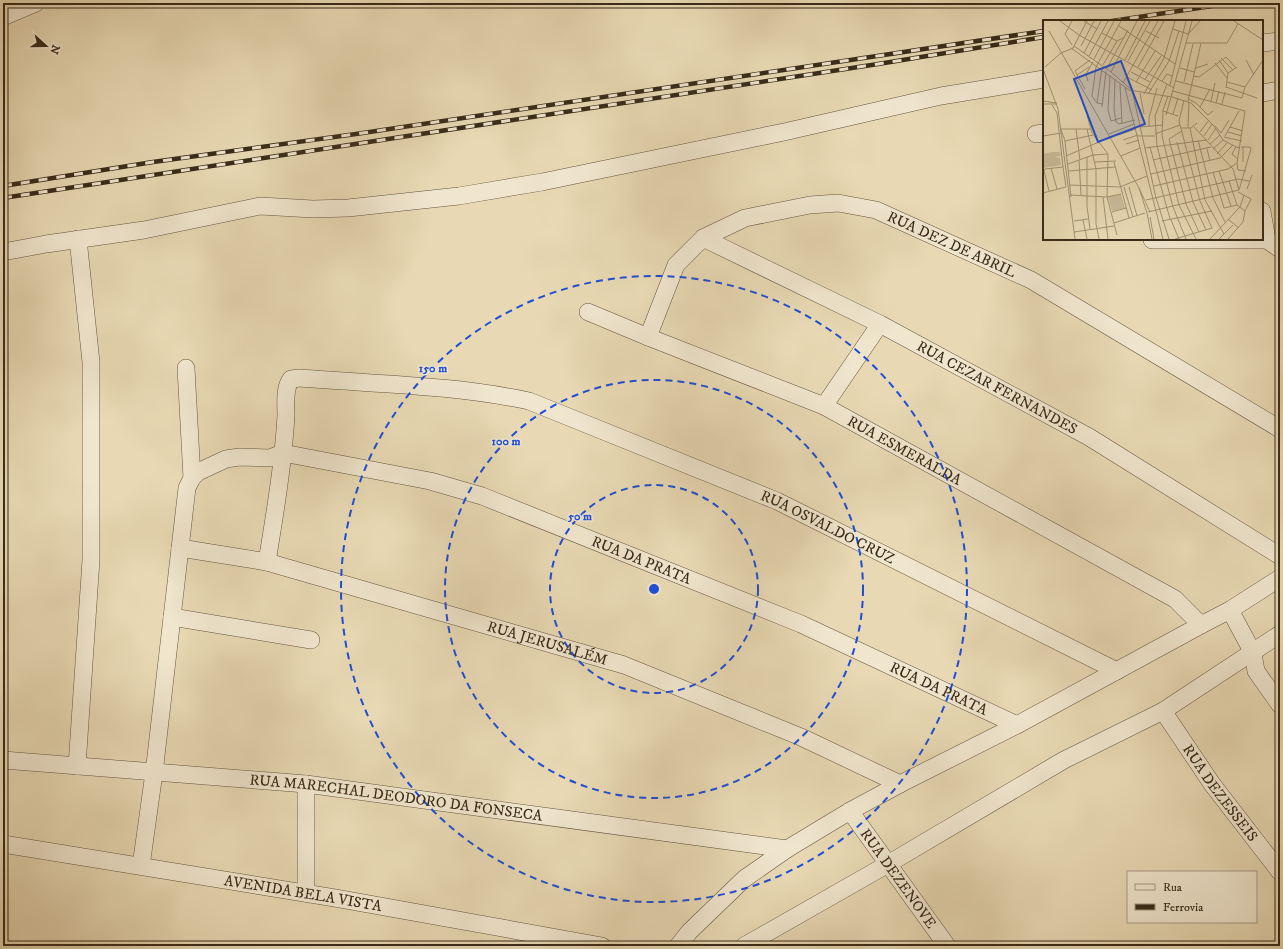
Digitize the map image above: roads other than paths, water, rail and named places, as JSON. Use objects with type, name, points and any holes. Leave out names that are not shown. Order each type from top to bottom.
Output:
[{"type":"street","points":[[3,17],[36,3]]},
{"type":"street","points":[[1263,43],[1280,41]]},
{"type":"street","points":[[3,252],[78,239],[144,230],[260,206],[313,209],[348,208],[459,196],[535,184],[784,132],[941,96],[1043,79]]},
{"type":"street","points":[[1263,93],[1280,90]]},
{"type":"street","name":"RUA DEZ DE ABRIL","points":[[648,337],[676,265],[703,238],[745,218],[810,205],[838,203],[876,210],[1031,280],[1280,429]]},
{"type":"street","points":[[1152,240],[1273,244],[1263,214]]},
{"type":"street","name":"RUA CEZAR FERNANDES","points":[[703,238],[880,324],[1089,437],[1280,556]]},
{"type":"street","points":[[77,766],[92,560],[91,362],[78,239]]},
{"type":"street","name":"RUA ESMERALDA","points":[[588,312],[824,406],[1175,599],[1201,625]]},
{"type":"street","points":[[824,406],[880,324]]},
{"type":"street","points":[[140,866],[154,773],[189,483],[186,368]]},
{"type":"street","name":"RUA OSVALDO CRUZ","points":[[284,453],[287,392],[289,381],[295,378],[460,390],[503,395],[529,401],[777,501],[1117,671]]},
{"type":"street","points":[[267,562],[284,453]]},
{"type":"street","name":"RUA DA PRATA","points":[[189,483],[198,472],[204,468],[226,459],[239,457],[270,458],[284,453],[430,481],[482,496],[801,624],[1017,725]]},
{"type":"street","name":"RUA JERUSALÉM","points":[[180,548],[267,562],[624,665],[801,737],[900,784]]},
{"type":"street","points":[[678,946],[699,922],[744,879],[787,849],[850,810],[1017,725],[1230,610],[1280,578]]},
{"type":"street","points":[[1230,610],[1253,653],[1256,671],[1280,704]]},
{"type":"street","points":[[172,617],[311,640]]},
{"type":"street","points":[[744,946],[888,864],[1064,760],[1163,712],[1280,634]]},
{"type":"street","name":"RUA DEZESSEIS","points":[[1163,712],[1212,784],[1280,872]]},
{"type":"street","name":"RUA MARECHAL DEODORO DA FONSECA","points":[[3,760],[306,784],[787,849]]},
{"type":"street","points":[[306,784],[306,893]]},
{"type":"street","name":"RUA DEZENOVE","points":[[850,810],[947,946]]},
{"type":"street","name":"AVENIDA BELA VISTA","points":[[3,844],[306,893],[503,927],[602,946]]},
{"type":"railway","points":[[1119,20],[1232,3]]},
{"type":"railway","points":[[3,186],[153,162],[356,134],[1043,31]]},
{"type":"railway","points":[[3,198],[878,64],[1043,37]]}]
